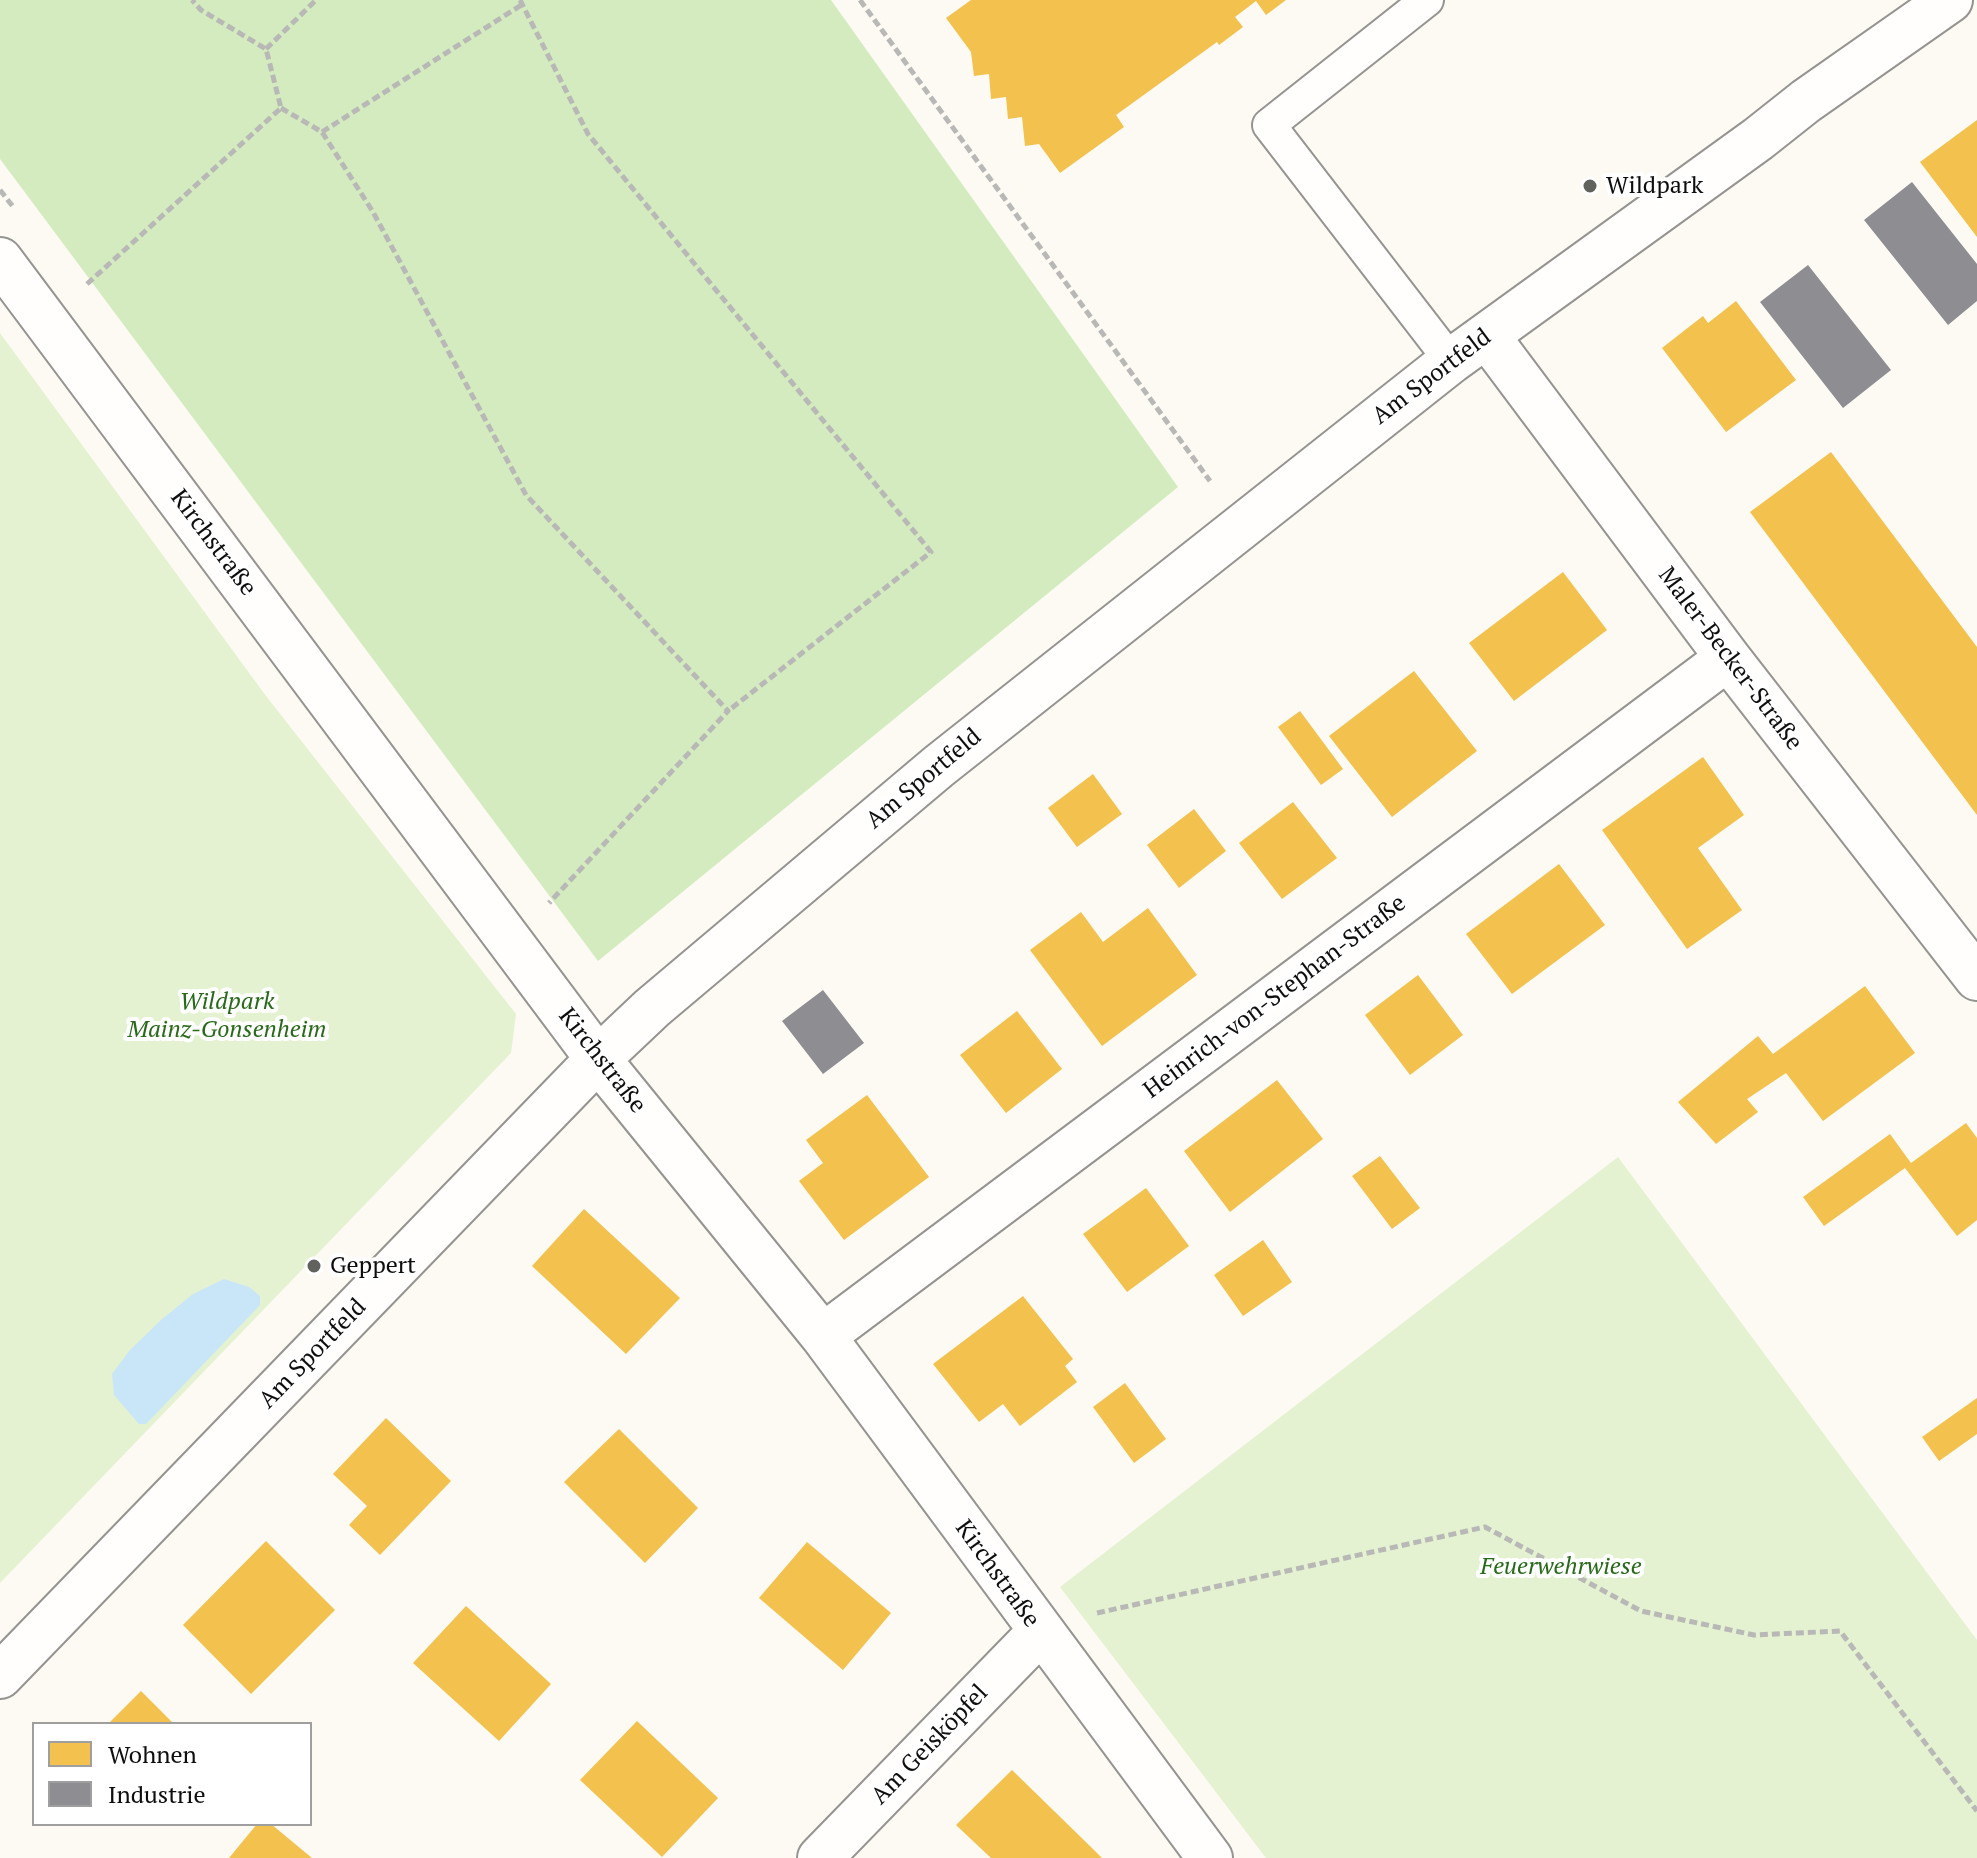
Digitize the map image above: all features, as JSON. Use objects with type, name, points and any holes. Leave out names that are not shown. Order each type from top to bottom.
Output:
[{"type":"street","name":"Am Sportfeld","points":[[0,1676],[598,1059],[652,1008],[939,766],[1451,361],[1758,139],[1930,6]]},
{"type":"street","name":"Kirchstraße","points":[[4,275],[598,1059],[823,1336],[1210,1858]]},
{"type":"street","name":"Maler-Becker-Straße","points":[[1487,336],[1728,658],[1977,978]]},
{"type":"street","name":"Heinrich-von-Stephan-Straße","points":[[823,1336],[1728,658]]},
{"type":"street","name":"Am Geisköpfel","points":[[820,1858],[1045,1638]]},
{"type":"lane","points":[[1427,0],[1269,125],[1451,361]]},
{"type":"path","points":[[192,0],[201,10],[266,49],[281,108],[322,132],[373,212],[526,495],[728,711]]},
{"type":"path","points":[[266,49],[316,0]]},
{"type":"path","points":[[860,0],[1215,489]]},
{"type":"path","points":[[322,132],[522,2],[588,134],[931,552],[728,711],[541,912]]},
{"type":"path","points":[[77,293],[281,108]]},
{"type":"path","points":[[1045,1638],[1093,1614],[1485,1527],[1641,1611],[1754,1635],[1840,1631],[1977,1811]]},
{"type":"green space","points":[[0,0],[831,0],[1178,487],[598,961],[0,159]]},
{"type":"green space","name":"Wildpark Mainz-Gonsenheim","points":[[0,333],[266,696],[516,1014],[511,1053],[0,1583]]},
{"type":"green space","name":"Feuerwehrwiese","points":[[1618,1157],[1977,1640],[1977,1858],[1266,1858],[1060,1587]]},
{"type":"water","points":[[224,1279],[249,1287],[260,1296],[260,1305],[146,1424],[139,1424],[114,1395],[112,1374],[130,1350],[161,1320],[193,1294]]},
{"type":"building: Wohnen","points":[[971,0],[1286,0],[1266,15],[1256,1],[1235,17],[1243,27],[1219,45],[1217,42],[1116,115],[1124,127],[1060,173],[1039,144],[1025,146],[1022,117],[1008,119],[1006,97],[991,99],[989,74],[974,76],[971,52],[946,18]]},
{"type":"building: Wohnen","points":[[1977,120],[1977,237],[1920,162]]},
{"type":"building: Wohnen","points":[[1736,301],[1796,380],[1726,432],[1662,348],[1703,316],[1708,323]]},
{"type":"building: Wohnen","points":[[1831,452],[1977,647],[1977,815],[1750,512]]},
{"type":"building: Wohnen","points":[[1563,572],[1607,630],[1514,701],[1469,643]]},
{"type":"building: Wohnen","points":[[1414,671],[1477,751],[1392,817],[1329,736]]},
{"type":"building: Wohnen","points":[[1300,711],[1343,769],[1321,785],[1278,727]]},
{"type":"building: Wohnen","points":[[1703,757],[1744,815],[1698,848],[1742,910],[1687,949],[1602,830]]},
{"type":"building: Wohnen","points":[[1093,774],[1122,814],[1077,847],[1048,808]]},
{"type":"building: Wohnen","points":[[1293,802],[1337,858],[1282,899],[1239,843]]},
{"type":"building: Wohnen","points":[[1194,809],[1226,851],[1179,888],[1147,845]]},
{"type":"building: Wohnen","points":[[1559,864],[1605,925],[1512,994],[1466,934]]},
{"type":"building: Wohnen","points":[[1148,908],[1197,975],[1102,1046],[1030,950],[1081,912],[1103,942]]},
{"type":"building: Wohnen","points":[[1418,975],[1463,1035],[1410,1075],[1365,1015]]},
{"type":"building: Wohnen","points":[[1865,986],[1915,1053],[1823,1121],[1786,1073],[1747,1099],[1758,1112],[1716,1144],[1678,1102],[1758,1036],[1773,1054]]},
{"type":"building: Wohnen","points":[[1017,1011],[1062,1069],[1006,1113],[960,1055]]},
{"type":"building: Wohnen","points":[[1277,1080],[1323,1139],[1230,1212],[1184,1151]]},
{"type":"building: Wohnen","points":[[867,1095],[929,1177],[844,1240],[799,1181],[823,1163],[806,1140]]},
{"type":"building: Wohnen","points":[[1966,1123],[1977,1138],[1977,1220],[1957,1236],[1905,1168],[1824,1226],[1803,1197],[1890,1134],[1911,1163]]},
{"type":"building: Wohnen","points":[[1380,1156],[1420,1208],[1392,1229],[1352,1176]]},
{"type":"building: Wohnen","points":[[1146,1188],[1189,1246],[1127,1292],[1083,1234]]},
{"type":"building: Wohnen","points":[[584,1209],[680,1298],[626,1354],[532,1266]]},
{"type":"building: Wohnen","points":[[1263,1240],[1292,1282],[1243,1316],[1214,1275]]},
{"type":"building: Wohnen","points":[[1023,1296],[1073,1359],[1065,1366],[1077,1382],[1020,1426],[1003,1404],[979,1422],[933,1364]]},
{"type":"building: Wohnen","points":[[1125,1383],[1166,1439],[1134,1463],[1093,1407]]},
{"type":"building: Wohnen","points":[[1977,1398],[1977,1434],[1939,1461],[1922,1437]]},
{"type":"building: Wohnen","points":[[386,1418],[451,1481],[380,1555],[349,1525],[367,1506],[333,1474]]},
{"type":"building: Wohnen","points":[[619,1429],[698,1508],[645,1563],[564,1482]]},
{"type":"building: Wohnen","points":[[266,1541],[335,1610],[251,1694],[183,1625]]},
{"type":"building: Wohnen","points":[[807,1542],[891,1613],[843,1670],[759,1598]]},
{"type":"building: Wohnen","points":[[466,1606],[551,1684],[499,1741],[413,1663]]},
{"type":"building: Wohnen","points":[[141,1691],[172,1722],[110,1722]]},
{"type":"building: Wohnen","points":[[637,1721],[718,1798],[662,1857],[580,1780]]},
{"type":"building: Wohnen","points":[[1012,1770],[1102,1858],[991,1858],[956,1825]]},
{"type":"building: Wohnen","points":[[255,1826],[273,1826],[312,1858],[229,1858]]},
{"type":"building: Industrie","points":[[1912,182],[1977,264],[1977,301],[1948,325],[1864,220]]},
{"type":"building: Industrie","points":[[1808,265],[1891,370],[1843,408],[1760,302]]},
{"type":"building: Industrie","points":[[823,990],[864,1043],[823,1074],[782,1021]]},
{"type":"place","name":"Wildpark","points":[[1590,186]]},
{"type":"place","name":"Geppert","points":[[314,1266]]}]
